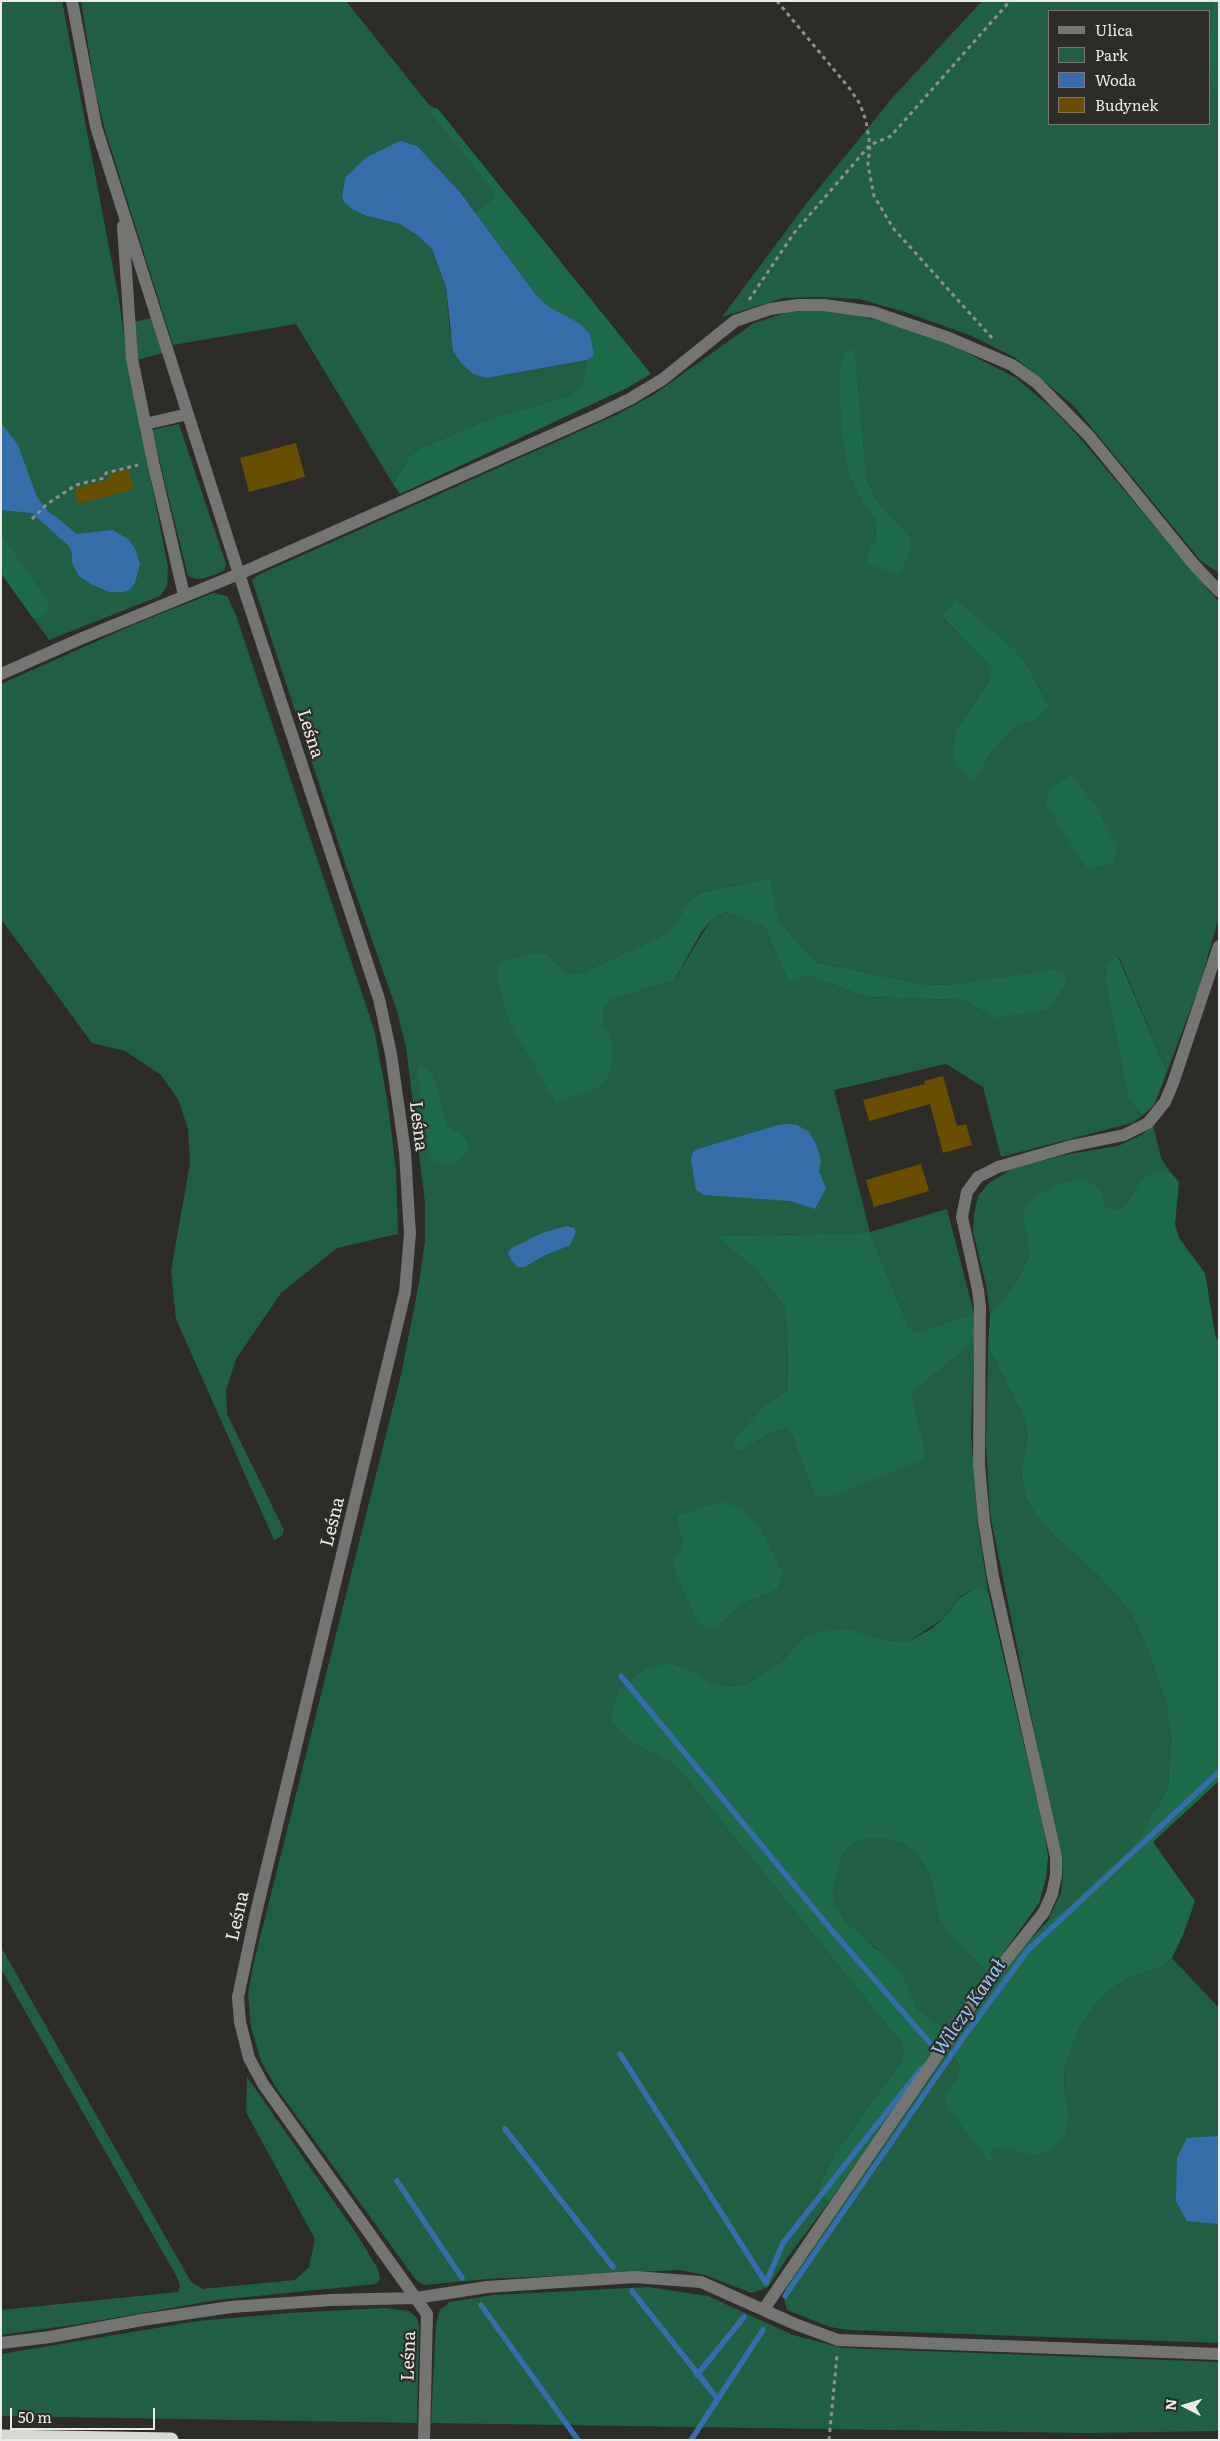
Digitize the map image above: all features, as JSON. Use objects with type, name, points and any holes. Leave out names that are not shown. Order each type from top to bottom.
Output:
[{"type":"highway","points":[[1,2437],[171,2440]]},
{"type":"street","points":[[72,1],[96,127],[122,211],[132,359],[153,462],[184,595]]},
{"type":"street","name":"Leśna","points":[[122,211],[147,281],[239,574],[379,999],[391,1054],[402,1133],[410,1234],[405,1292],[391,1359],[238,1997],[240,2022],[249,2058],[263,2084],[426,2314],[428,2328],[424,2440]]},
{"type":"street","points":[[1,674],[184,595],[239,574],[474,472],[630,399],[663,379],[735,321],[770,309],[798,304],[849,308],[904,321],[1012,365],[1036,382],[1089,436],[1195,566],[1216,586]]},
{"type":"street","points":[[145,424],[188,414]]},
{"type":"street","points":[[764,2309],[982,1990],[1044,1912],[1052,1894],[1056,1875],[1056,1857],[993,1577],[984,1521],[979,1465],[980,1316],[978,1290],[962,1217],[967,1192],[978,1177],[998,1166],[1071,1146],[1124,1135],[1148,1124],[1161,1108],[1173,1082],[1219,946]]},
{"type":"street","points":[[1,2343],[50,2337],[142,2320],[231,2307],[332,2300],[416,2298],[487,2287],[635,2277],[701,2282],[795,2324],[838,2340],[1219,2354]]},
{"type":"path","points":[[777,1],[855,96],[866,121],[870,145],[869,180],[879,208],[913,252],[995,342]]},
{"type":"path","points":[[735,321],[794,233],[870,145],[890,136],[1010,1]]},
{"type":"path","points":[[32,520],[47,504],[76,485],[104,478],[106,473],[153,462]]},
{"type":"path","points":[[829,2440],[838,2340]]},
{"type":"green space","points":[[1,1],[62,1],[118,294],[128,364],[168,567],[167,586],[160,596],[49,640],[1,573]]},
{"type":"green space","points":[[81,1],[346,1],[430,106],[432,116],[492,187],[494,195],[488,203],[475,212],[460,192],[417,146],[365,158],[345,178],[342,196],[367,216],[400,224],[417,235],[432,249],[446,287],[450,332],[487,378],[587,360],[582,385],[571,395],[490,419],[420,448],[409,457],[393,484],[296,324],[173,345],[105,130],[96,94]]},
{"type":"green space","points":[[982,1],[1219,1],[1219,573],[1201,561],[1073,405],[1014,357],[972,336],[905,312],[859,299],[783,298],[722,317],[806,204],[894,96]]},
{"type":"green space","points":[[1215,1],[1219,1],[1219,92],[1212,87],[1210,43]]},
{"type":"green space","points":[[430,106],[438,109],[651,374],[629,387],[400,494],[393,484],[409,457],[420,448],[490,419],[571,395],[582,385],[587,360],[594,354],[579,323],[549,308],[537,296],[475,212],[488,203],[494,195],[492,188],[432,116]]},
{"type":"green space","points":[[818,310],[853,314],[906,328],[956,347],[1016,378],[1055,411],[1079,437],[1219,602],[1219,917],[1200,984],[1167,1072],[1119,957],[1107,963],[1105,979],[1128,1098],[1142,1116],[1132,1123],[1001,1157],[983,1087],[946,1064],[834,1090],[870,1232],[947,1209],[974,1313],[919,1332],[909,1328],[870,1233],[718,1236],[757,1271],[784,1307],[787,1329],[788,1391],[767,1404],[740,1451],[771,1433],[786,1428],[791,1433],[815,1497],[926,1453],[912,1396],[915,1390],[974,1342],[971,1434],[978,1526],[988,1591],[978,1587],[959,1597],[944,1618],[908,1642],[887,1640],[848,1629],[806,1636],[779,1664],[747,1684],[729,1686],[710,1683],[690,1670],[669,1662],[646,1668],[618,1690],[612,1710],[612,1723],[631,1743],[661,1756],[679,1769],[903,2045],[902,2060],[835,2154],[820,2184],[818,2192],[829,2202],[768,2287],[752,2293],[705,2275],[680,2270],[487,2279],[424,2285],[416,2280],[277,2089],[261,2061],[251,2027],[248,1993],[253,1966],[401,1375],[425,1241],[425,1203],[406,1047],[396,1008],[345,863],[252,580],[258,575],[616,415],[653,395],[754,323],[789,312]],"holes":[[[856,362],[867,480],[875,498],[908,535],[871,546],[876,537],[875,519],[840,368]],[[942,618],[1017,652],[1029,669],[1049,706],[1037,719],[1013,729],[991,753],[974,780],[957,729],[988,682],[993,668]],[[771,878],[776,910],[781,923],[815,962],[927,985],[958,984],[995,1018],[963,1000],[866,997],[807,975],[789,983],[765,928],[726,912],[711,920],[674,980],[611,1000],[603,1009],[603,1024],[608,1032],[547,954],[567,973],[584,972],[666,934],[677,921],[685,906],[699,893]],[[421,1064],[434,1076],[448,1126],[463,1134],[471,1148],[457,1162],[417,1070]],[[676,1516],[777,1590],[740,1605],[720,1625],[673,1559],[681,1551],[682,1538]]]},
{"type":"green space","points":[[151,318],[163,353],[137,360],[135,322]]},
{"type":"green space","points":[[853,348],[856,362],[867,480],[875,498],[908,535],[912,548],[899,575],[867,563],[871,546],[876,537],[875,519],[862,500],[849,473],[841,427],[840,368],[845,351]]},
{"type":"green space","points":[[179,424],[226,564],[224,571],[205,578],[196,579],[188,576],[152,430]]},
{"type":"green space","points":[[1,535],[45,597],[49,607],[42,617],[32,617],[1,573]]},
{"type":"green space","points":[[213,593],[227,596],[236,615],[374,1029],[388,1104],[396,1171],[398,1234],[337,1248],[281,1293],[236,1359],[226,1391],[227,1414],[284,1530],[282,1536],[274,1540],[176,1319],[171,1271],[190,1163],[188,1129],[178,1099],[160,1074],[125,1051],[92,1043],[1,919],[1,684],[135,624]]},
{"type":"green space","points":[[956,600],[1017,652],[1029,669],[1049,706],[1037,719],[1013,729],[991,753],[974,781],[955,765],[953,752],[957,729],[988,682],[992,668],[942,617]]},
{"type":"green space","points":[[1071,775],[1095,805],[1117,847],[1114,862],[1088,870],[1046,805],[1051,788]]},
{"type":"green space","points":[[771,878],[776,910],[781,923],[815,962],[927,985],[958,984],[1054,970],[1063,971],[1066,983],[1049,1009],[995,1018],[963,1000],[866,997],[807,975],[789,983],[765,928],[726,912],[711,920],[702,931],[674,980],[611,1000],[603,1009],[603,1024],[608,1032],[613,1048],[610,1074],[600,1086],[556,1103],[511,1025],[496,977],[500,962],[534,954],[547,954],[567,973],[584,972],[666,934],[677,921],[685,906],[699,893]]},
{"type":"green space","points":[[1118,957],[1167,1072],[1154,1105],[1142,1116],[1128,1098],[1105,979],[1107,963]]},
{"type":"green space","points":[[421,1064],[434,1076],[448,1126],[463,1134],[471,1148],[457,1162],[444,1165],[434,1161],[430,1154],[417,1070]]},
{"type":"green space","points":[[1153,1125],[1161,1158],[1171,1173],[1160,1171],[1134,1190],[1125,1206],[1115,1211],[1106,1207],[1102,1192],[1022,1218],[1027,1234],[1029,1257],[1016,1282],[990,1316],[987,1289],[973,1232],[978,1196],[989,1183],[1013,1168],[1069,1154],[1118,1146],[1143,1134]]},
{"type":"green space","points":[[1160,1171],[1171,1173],[1179,1182],[1175,1224],[1179,1238],[1205,1273],[1215,1334],[1219,1343],[1219,1781],[1153,1842],[1195,1901],[1183,1935],[1172,1958],[1161,1967],[1134,1976],[1115,1986],[1098,2001],[1080,2027],[1064,2069],[1065,2098],[1069,2112],[1065,2135],[1051,2151],[1035,2155],[1002,2147],[992,2150],[991,2164],[950,2110],[944,2096],[957,2079],[959,2065],[950,2047],[1008,1966],[1029,1941],[1047,1922],[1067,1908],[1142,1837],[1149,1819],[1162,1799],[1168,1785],[1171,1735],[1166,1703],[1146,1645],[1130,1611],[1099,1576],[1059,1540],[1036,1516],[1025,1495],[1021,1469],[1027,1445],[1026,1422],[988,1346],[990,1316],[1016,1282],[1029,1257],[1027,1234],[1022,1218],[1028,1202],[1056,1185],[1086,1179],[1102,1192],[1106,1207],[1115,1210],[1125,1206],[1134,1190],[1146,1177]]},
{"type":"green space","points":[[870,1233],[909,1328],[919,1332],[974,1313],[974,1342],[915,1390],[912,1396],[926,1453],[921,1461],[832,1495],[815,1497],[791,1433],[786,1428],[771,1433],[740,1451],[733,1448],[736,1437],[767,1404],[788,1391],[787,1329],[784,1307],[757,1271],[717,1236]]},
{"type":"green space","points":[[988,1346],[1026,1422],[1027,1445],[1021,1469],[1025,1495],[1036,1516],[1059,1540],[1099,1576],[1130,1611],[1146,1645],[1166,1703],[1171,1735],[1168,1785],[1162,1799],[1149,1819],[1143,1837],[1067,1908],[1047,1922],[1061,1893],[1063,1873],[990,1514],[986,1443]]},
{"type":"green space","points":[[721,1502],[742,1508],[759,1527],[783,1574],[777,1590],[740,1605],[720,1625],[711,1629],[698,1623],[673,1566],[673,1559],[681,1551],[682,1539],[676,1516]]},
{"type":"green space","points":[[978,1587],[988,1591],[1043,1826],[1048,1856],[1046,1878],[1039,1903],[989,1973],[955,1942],[939,1919],[931,1878],[917,1852],[902,1843],[886,1838],[869,1838],[857,1842],[844,1851],[833,1888],[835,1903],[846,1922],[896,1967],[918,2009],[932,2021],[949,2029],[829,2202],[818,2192],[820,2184],[835,2154],[902,2060],[903,2045],[679,1769],[661,1756],[631,1743],[612,1723],[612,1710],[618,1690],[646,1668],[669,1662],[690,1670],[710,1683],[729,1686],[747,1684],[779,1664],[806,1636],[831,1630],[848,1629],[887,1640],[908,1642],[931,1629],[944,1618],[959,1598]]},
{"type":"green space","points":[[869,1838],[886,1838],[902,1843],[917,1852],[931,1878],[939,1919],[955,1942],[989,1973],[949,2029],[932,2021],[918,2009],[909,1989],[875,1947],[846,1922],[835,1903],[833,1888],[844,1851],[857,1842]]},
{"type":"green space","points":[[1,1947],[191,2282],[203,2289],[295,2280],[309,2267],[315,2239],[246,2112],[247,2077],[356,2233],[378,2269],[380,2279],[376,2284],[217,2300],[79,2324],[1,2335],[1,2310],[178,2292],[180,2287],[178,2279],[1,1969]]},
{"type":"green space","points":[[1172,1958],[1219,2008],[1219,2343],[849,2330],[830,2327],[787,2310],[783,2294],[787,2286],[950,2047],[959,2064],[957,2079],[990,2163],[992,2150],[1002,2147],[1015,2149],[1069,2112],[1065,2098],[1064,2069],[1080,2027],[1098,2001],[1115,1986],[1134,1976],[1161,1967]]},
{"type":"green space","points":[[648,2287],[708,2296],[793,2335],[843,2348],[1219,2362],[1219,2431],[1086,2433],[431,2423],[436,2324],[440,2310],[450,2302],[493,2295]]},
{"type":"green space","points":[[385,2308],[409,2311],[417,2318],[419,2326],[417,2423],[1,2416],[1,2354],[198,2321],[289,2313]]},
{"type":"water","points":[[400,141],[417,146],[460,192],[537,296],[549,307],[579,323],[590,334],[594,355],[587,360],[487,378],[473,374],[462,364],[453,351],[446,287],[432,249],[417,235],[400,224],[367,216],[352,209],[344,202],[342,197],[345,178],[365,158]]},
{"type":"water","points":[[1,423],[18,445],[37,497],[47,510],[77,534],[112,530],[128,539],[135,548],[140,564],[135,583],[130,590],[109,592],[91,584],[79,576],[72,563],[72,553],[69,546],[32,513],[1,510]]},
{"type":"water","points":[[778,1125],[797,1125],[809,1132],[816,1144],[821,1160],[819,1172],[826,1188],[815,1209],[790,1201],[704,1195],[696,1190],[691,1159],[693,1152]]},
{"type":"water","points":[[566,1226],[574,1228],[576,1232],[570,1245],[541,1257],[525,1267],[518,1267],[512,1261],[508,1253],[512,1248],[542,1233]]},
{"type":"water","points":[[1219,2136],[1219,2224],[1187,2221],[1176,2201],[1177,2158],[1187,2138]]},
{"type":"building","points":[[296,443],[305,477],[249,492],[240,458]]},
{"type":"building","points":[[128,469],[134,489],[78,504],[74,489],[110,479],[109,474]]},
{"type":"building","points":[[943,1076],[957,1126],[966,1124],[972,1145],[943,1153],[930,1104],[869,1121],[863,1100],[925,1084],[924,1081]]},
{"type":"building","points":[[921,1164],[929,1191],[874,1207],[866,1180]]},
{"type":"waterway","points":[[621,1676],[834,1933],[936,2050],[933,2054]]},
{"type":"waterway","name":"Wilczy Kanał","points":[[785,2296],[963,2038],[1028,1950],[1219,1772]]},
{"type":"waterway","points":[[620,2054],[766,2283]]},
{"type":"waterway","points":[[766,2283],[783,2243],[921,2069]]},
{"type":"waterway","points":[[505,2129],[613,2267]]},
{"type":"waterway","points":[[397,2181],[462,2278]]},
{"type":"waterway","points":[[632,2291],[717,2398]]},
{"type":"waterway","points":[[481,2305],[578,2440]]},
{"type":"waterway","points":[[697,2375],[744,2317]]},
{"type":"waterway","name":"Wilczy Kanał","points":[[691,2440],[763,2330]]}]
